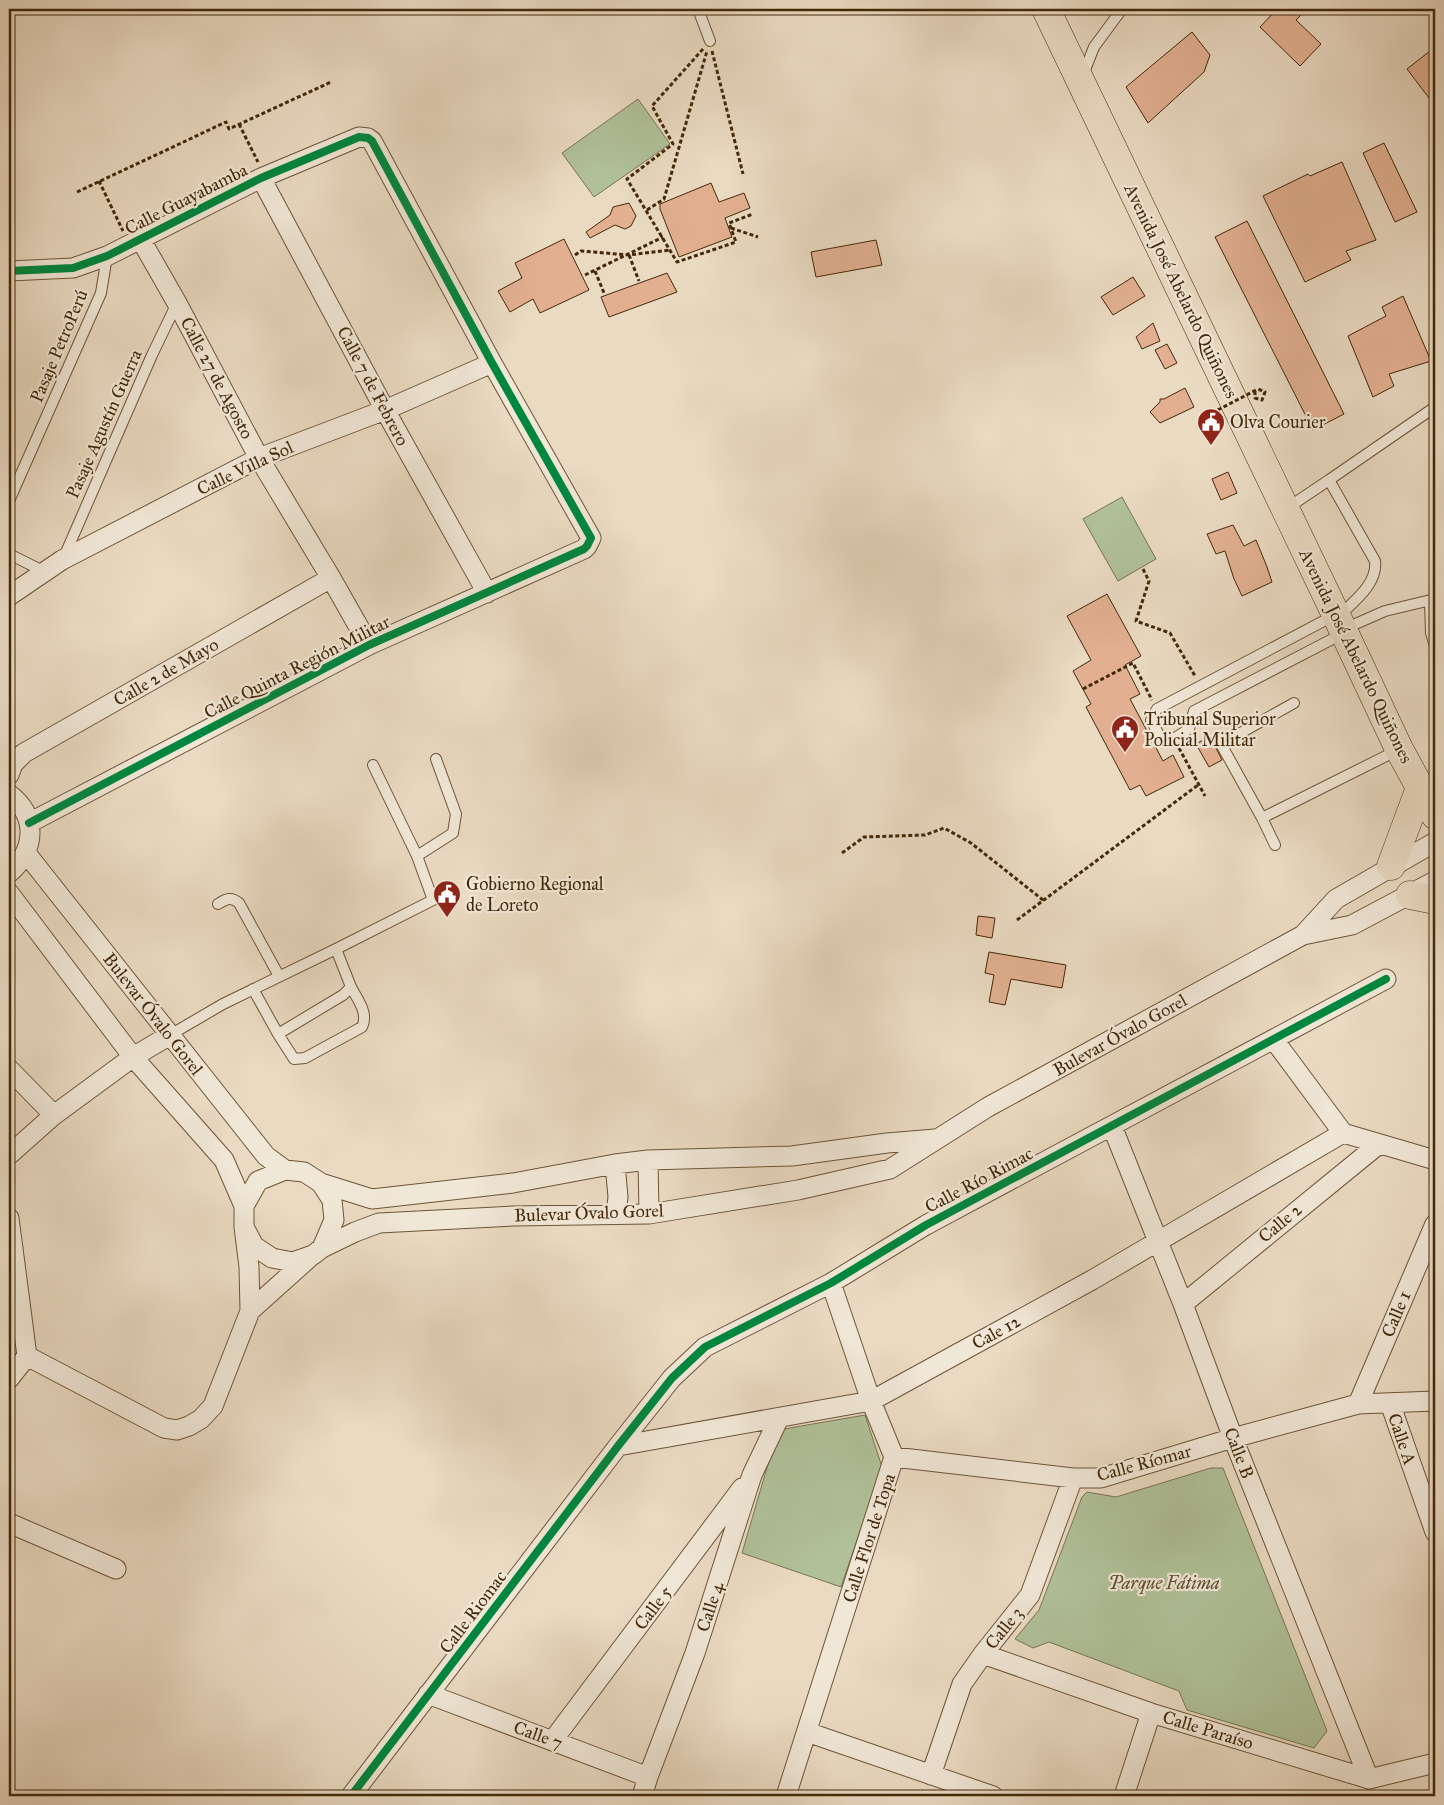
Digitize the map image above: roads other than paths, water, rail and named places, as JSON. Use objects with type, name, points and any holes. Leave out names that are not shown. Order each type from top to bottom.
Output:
[{"type":"main road","name":"Avenida José Abelardo Quiñones","points":[[1046,9],[1286,509],[1399,750],[1435,815]]},
{"type":"main road","points":[[1391,866],[1420,788]]},
{"type":"street","name":"Calle Guayabamba","points":[[9,271],[73,268],[107,256],[263,177],[359,137],[368,138],[372,141],[492,363]]},
{"type":"street","name":"Calle 7 de Febrero","points":[[263,177],[385,410],[487,593]]},
{"type":"street","name":"Calle 27 de Agosto","points":[[136,242],[177,303],[259,458],[369,645]]},
{"type":"street","name":"Calle Villa Sol","points":[[9,596],[62,560],[259,458],[385,410],[492,363]]},
{"type":"street","name":"Calle Quinta Región Militar","points":[[29,823],[369,645],[584,549],[590,542],[590,535],[492,363]]},
{"type":"street","name":"Calle 2 de Mayo","points":[[9,775],[13,764],[24,753],[331,578]]},
{"type":"street","points":[[9,794],[16,799],[24,810],[29,823],[30,838],[26,852],[19,864],[9,873]]},
{"type":"street","name":"Bulevar Óvalo Gorel","points":[[1303,935],[1336,899],[1435,842]]},
{"type":"street","name":"Bulevar Óvalo Gorel","points":[[26,852],[266,1156],[284,1170],[304,1172],[321,1183],[372,1199],[513,1183],[615,1164],[648,1160],[792,1156],[888,1143],[939,1139]]},
{"type":"street","name":"Bulevar Óvalo Gorel","points":[[244,1227],[254,1246],[272,1258],[293,1262],[355,1232],[379,1223],[513,1216],[649,1214],[798,1190],[890,1168],[988,1107],[1303,935],[1352,925],[1423,898],[1435,881]]},
{"type":"street","points":[[9,893],[133,1057],[224,1160],[244,1206],[244,1227],[249,1267],[250,1310],[213,1406],[201,1419],[189,1426],[177,1430],[164,1428],[27,1356]]},
{"type":"street","name":"Calle Río Rimac","points":[[618,1446],[672,1378],[705,1347],[831,1282],[926,1225],[1386,979]]},
{"type":"street","points":[[9,1155],[54,1116],[133,1057],[170,1036]]},
{"type":"street","points":[[1274,1040],[1343,1133],[1435,1160]]},
{"type":"street","points":[[9,1069],[54,1116]]},
{"type":"street","name":"Calle B","points":[[1112,1126],[1183,1304],[1233,1438],[1369,1779]]},
{"type":"street","name":"Cale 12","points":[[618,1446],[871,1402],[1158,1241],[1343,1133]]},
{"type":"street","name":"Calle 2","points":[[1183,1304],[1379,1144]]},
{"type":"street","points":[[648,1160],[649,1214]]},
{"type":"street","points":[[615,1164],[618,1197],[616,1214]]},
{"type":"street","points":[[244,1206],[258,1181],[284,1170]]},
{"type":"street","points":[[250,1310],[318,1251],[334,1220],[332,1200],[321,1183]]},
{"type":"street","points":[[9,1218],[27,1356],[9,1379]]},
{"type":"street","name":"Calle 1","points":[[1358,1404],[1435,1224]]},
{"type":"street","name":"Calle Flor de Topa","points":[[786,1796],[894,1457],[871,1402],[831,1282]]},
{"type":"street","name":"Calle Ríomar","points":[[894,1457],[1073,1478],[1102,1478],[1233,1438],[1358,1404],[1435,1401]]},
{"type":"street","name":"Calle A","points":[[1390,1403],[1435,1532]]},
{"type":"street","name":"Calle 4","points":[[642,1796],[695,1652],[752,1475],[779,1418]]},
{"type":"street","name":"Calle Riomac","points":[[351,1796],[618,1446]]},
{"type":"street","name":"Calle 5","points":[[553,1740],[752,1475]]},
{"type":"street","name":"Calle 3","points":[[931,1775],[962,1684],[983,1654],[1030,1595],[1073,1478]]},
{"type":"street","points":[[9,1523],[116,1569]]},
{"type":"street","name":"Calle Paraíso","points":[[983,1654],[1151,1712],[1369,1779]]},
{"type":"street","name":"Calle 7","points":[[428,1694],[648,1777]]},
{"type":"street","points":[[1124,1796],[1151,1712]]},
{"type":"street","points":[[807,1732],[993,1796]]},
{"type":"street","points":[[1369,1779],[1435,1763]]},
{"type":"lane","points":[[698,9],[710,41]]},
{"type":"lane","points":[[1080,80],[1094,47],[1122,9]]},
{"type":"lane","name":"Pasaje PetroPerú","points":[[9,501],[101,293],[107,256]]},
{"type":"lane","name":"Pasaje Agustín Guerra","points":[[62,560],[152,355],[177,303]]},
{"type":"lane","points":[[1286,509],[1435,407]]},
{"type":"lane","points":[[1330,480],[1375,561],[1376,570],[1370,583],[1340,624],[1194,711],[1189,729],[1174,738],[1160,737],[1151,720],[1156,709],[1200,686],[1340,624],[1432,600],[1431,633],[1435,646]]},
{"type":"lane","points":[[9,554],[45,572]]},
{"type":"lane","points":[[1275,845],[1221,744],[1294,703]]},
{"type":"lane","points":[[1262,818],[1399,750]]},
{"type":"lane","points":[[417,856],[453,832],[456,814],[436,758]]},
{"type":"lane","points":[[170,1036],[223,1004],[336,950],[433,900],[417,856],[372,764]]},
{"type":"lane","points":[[218,904],[228,898],[239,903],[279,976]]},
{"type":"lane","points":[[253,989],[294,1059],[305,1058],[362,1027],[365,1021],[364,1011],[351,987],[336,950]]},
{"type":"lane","points":[[278,1034],[343,995],[351,987]]},
{"type":"place","name":"Olva Courier","points":[[1211,446]]},
{"type":"place","name":"Tribunal Superior Policial Militar","points":[[1125,753]]},
{"type":"place","name":"Gobierno Regional de Loreto","points":[[447,918]]},
{"type":"park label","name":"Parque Fátima","points":[[1164,1583]]}]
